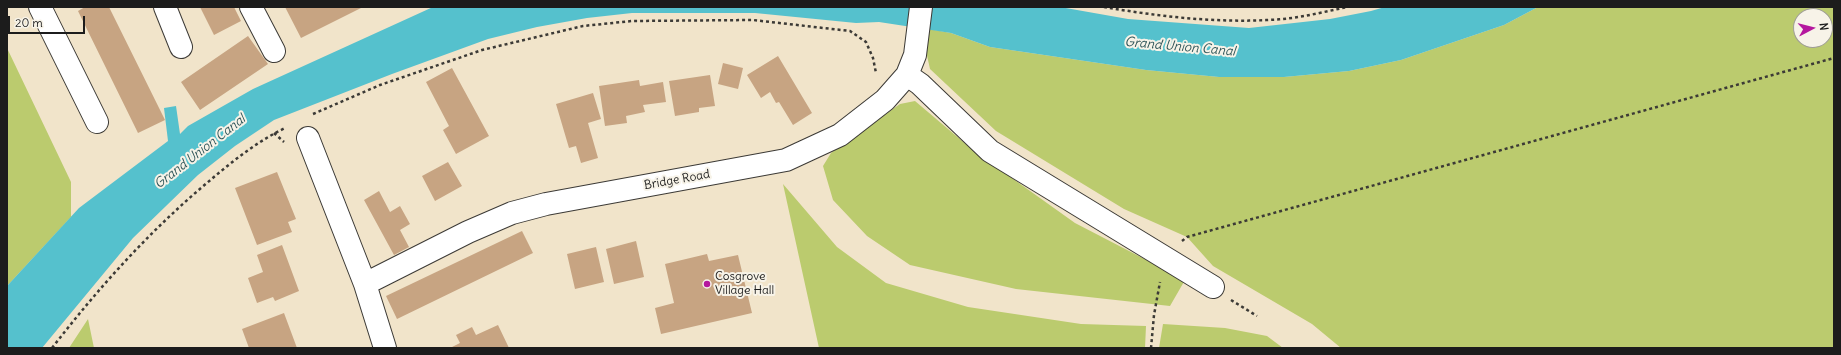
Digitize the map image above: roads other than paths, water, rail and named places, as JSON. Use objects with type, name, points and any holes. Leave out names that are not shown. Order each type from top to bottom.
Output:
[{"type":"street","points":[[40,7],[97,122]]},
{"type":"street","points":[[165,7],[181,47]]},
{"type":"street","points":[[251,7],[274,52]]},
{"type":"street","name":"Bridge Road","points":[[365,284],[468,232],[512,213],[546,204],[786,160],[840,135],[885,100],[907,75],[915,55],[921,7]]},
{"type":"street","points":[[907,75],[920,84],[990,151],[1165,257],[1213,288]]},
{"type":"street","points":[[308,138],[365,284],[386,348]]},
{"type":"water","name":"Grand Union Canal","points":[[433,7],[1060,7],[1128,19],[1249,28],[1330,19],[1385,7],[1538,7],[1504,25],[1401,60],[1349,71],[1284,77],[1219,77],[1146,70],[990,47],[951,33],[879,22],[856,23],[755,13],[632,13],[587,18],[537,27],[488,39],[392,74],[274,120],[235,146],[198,175],[133,238],[42,348],[7,348],[7,286],[79,208],[168,141],[164,108],[176,106],[180,134],[188,126],[253,89]]},
{"type":"place","name":"Cosgrove Village Hall","points":[[707,284]]}]
